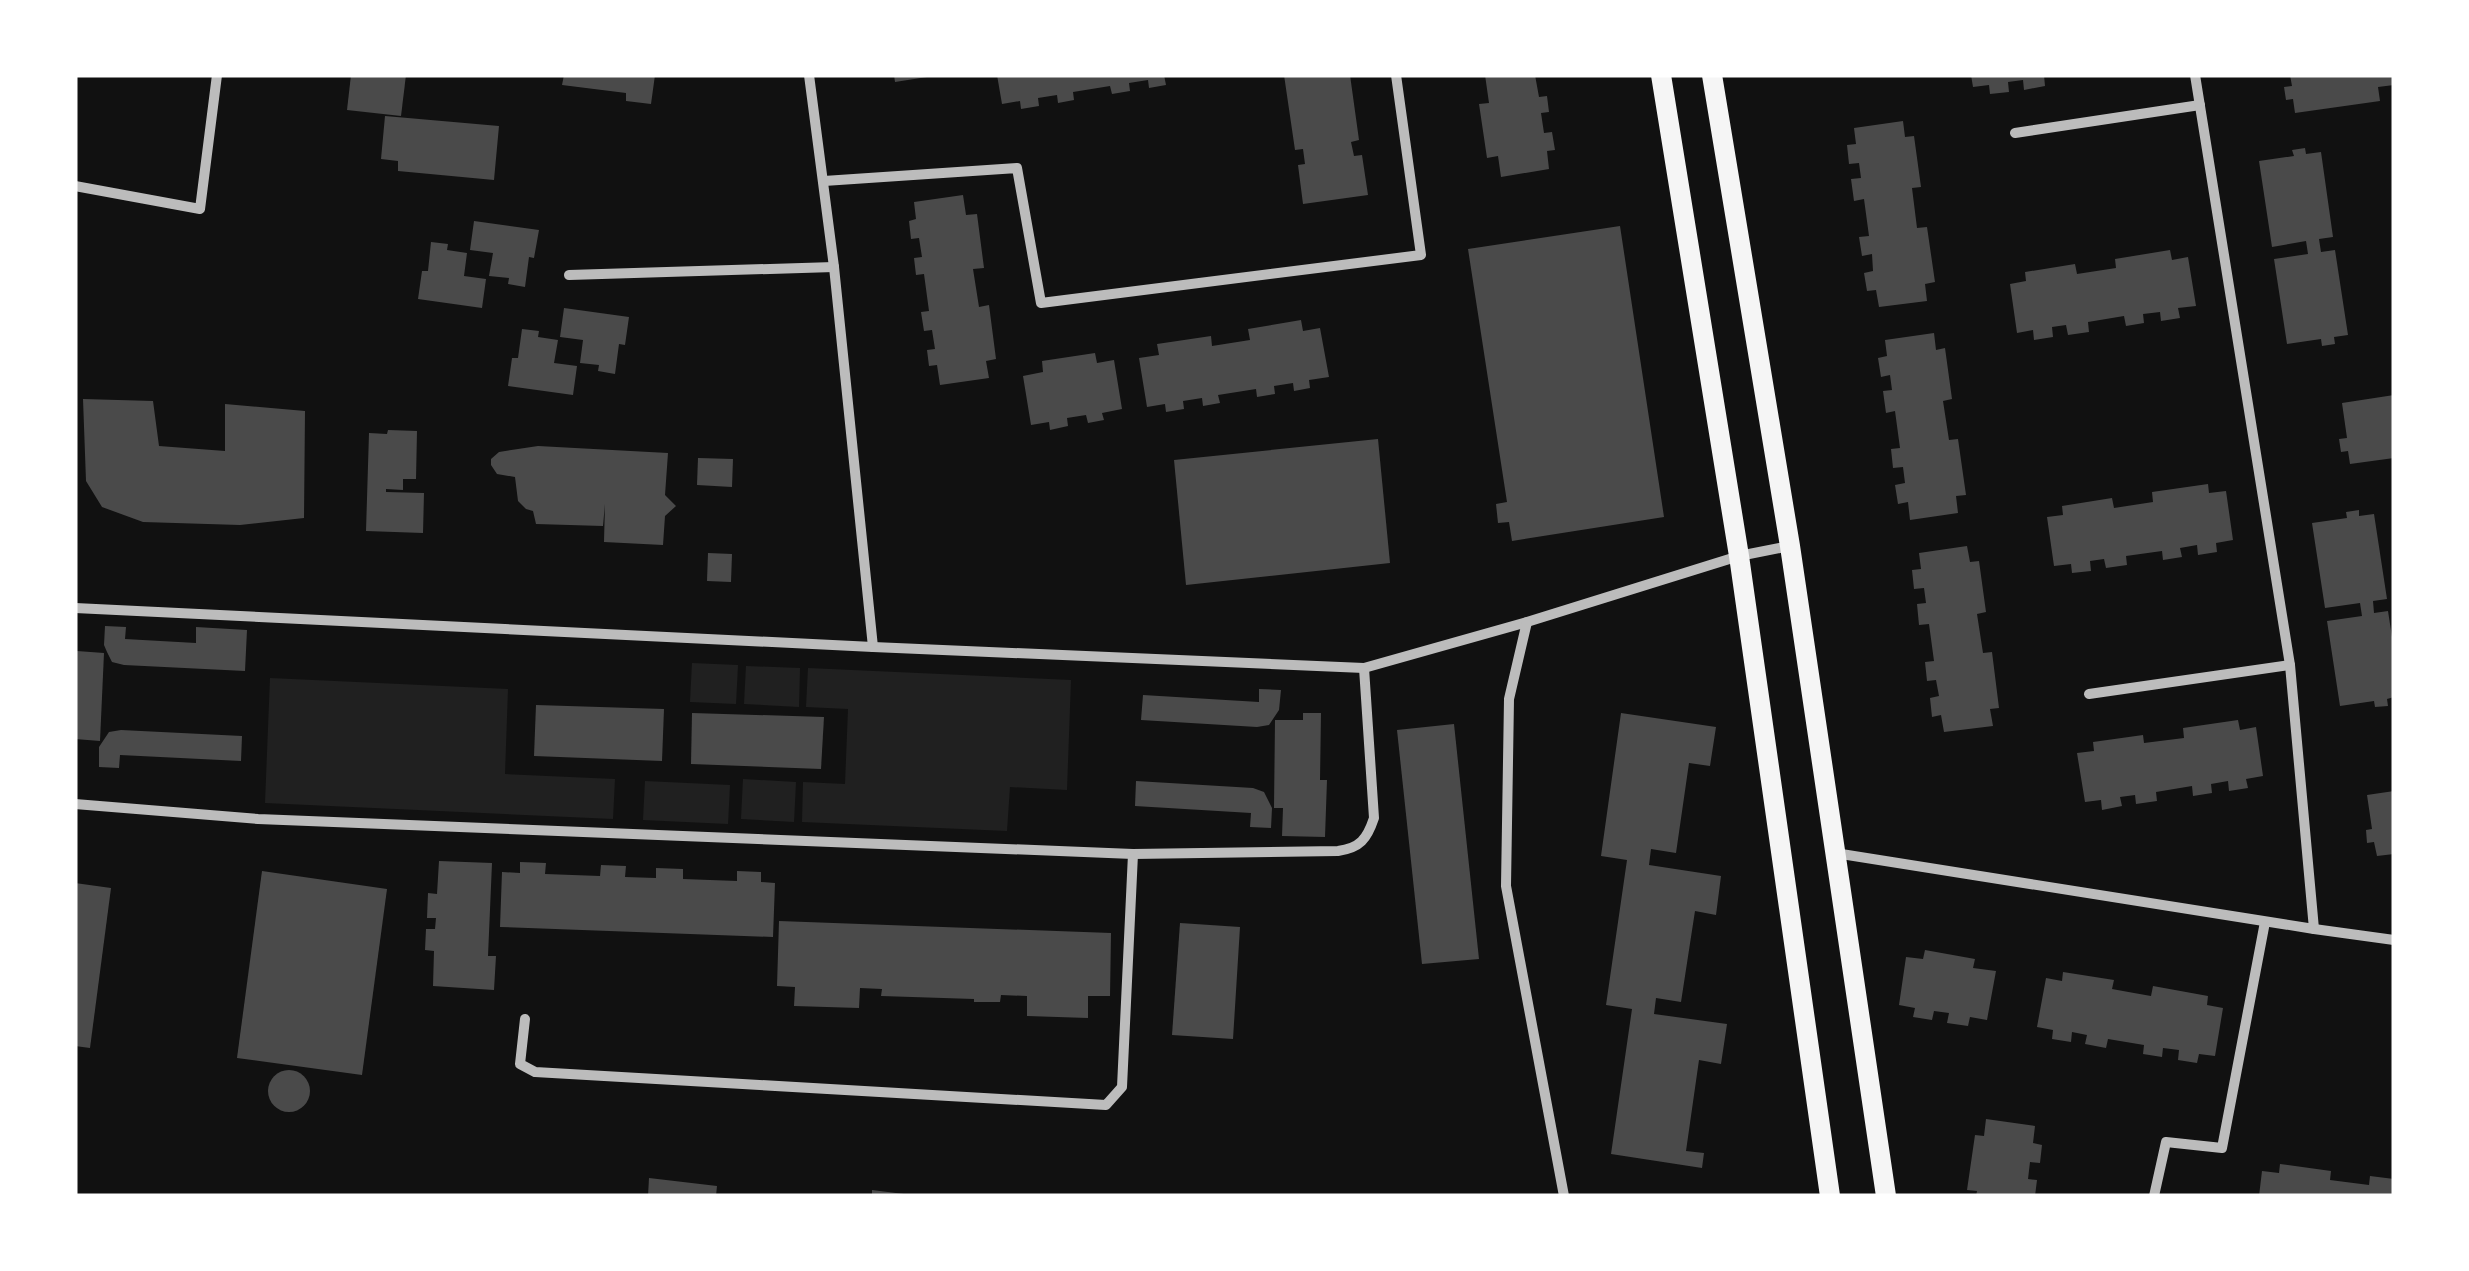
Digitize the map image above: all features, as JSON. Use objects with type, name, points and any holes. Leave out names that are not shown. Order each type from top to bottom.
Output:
[{"type":"main road","points":[[1662,75],[1739,556],[1830,1196]]},
{"type":"main road","points":[[1712,75],[1790,546],[1886,1196]]},
{"type":"street","points":[[75,186],[200,209],[218,75]]},
{"type":"street","points":[[809,75],[834,267],[873,647]]},
{"type":"street","points":[[824,181],[1018,168],[1041,303],[1422,255],[1396,75]]},
{"type":"street","points":[[2195,75],[2290,665],[2314,929]]},
{"type":"street","points":[[2015,133],[2200,106]]},
{"type":"street","points":[[568,276],[834,267]]},
{"type":"street","points":[[75,608],[1364,668],[1739,556],[1790,546]]},
{"type":"street","points":[[1526,622],[1509,699],[1506,886],[1564,1196]]},
{"type":"street","points":[[2089,694],[2290,665]]},
{"type":"street","points":[[75,804],[258,819],[1132,854],[1338,851],[1360,844],[1369,835],[1374,818],[1364,668]]},
{"type":"street","points":[[1834,852],[2394,940]]},
{"type":"street","points":[[525,1019],[520,1064],[535,1072],[1106,1105],[1122,1087],[1132,854]]},
{"type":"street","points":[[2154,1196],[2166,1142],[2222,1148],[2265,922]]},
{"type":"shaded area","points":[[692,663],[738,665],[736,704],[690,702]]},
{"type":"shaded area","points":[[746,666],[800,668],[799,707],[744,704]]},
{"type":"shaded area","points":[[808,668],[1071,680],[1067,790],[1010,787],[1007,831],[802,822],[803,782],[845,784],[848,709],[806,707]]},
{"type":"shaded area","points":[[270,678],[508,689],[505,774],[615,779],[613,819],[265,803]]},
{"type":"shaded area","points":[[743,779],[796,782],[794,822],[741,819]]},
{"type":"shaded area","points":[[645,781],[730,785],[728,824],[643,820]]},
{"type":"building","points":[[351,75],[406,75],[401,116],[347,110]]},
{"type":"building","points":[[564,75],[655,75],[651,104],[626,101],[626,93],[562,85]]},
{"type":"building","points":[[894,75],[926,75],[927,77],[895,82]]},
{"type":"building","points":[[997,75],[1164,75],[1166,85],[1149,88],[1148,80],[1129,83],[1130,91],[1112,94],[1110,86],[1073,92],[1074,100],[1058,103],[1057,95],[1038,98],[1039,106],[1021,109],[1020,101],[1002,104]]},
{"type":"building","points":[[1284,75],[1350,75],[1359,140],[1351,142],[1354,156],[1362,155],[1368,195],[1303,204],[1298,165],[1305,164],[1303,149],[1295,150]]},
{"type":"building","points":[[1485,75],[1535,75],[1539,97],[1547,96],[1549,112],[1541,113],[1544,133],[1552,132],[1555,150],[1547,151],[1549,169],[1501,177],[1498,156],[1487,158],[1479,104],[1489,103]]},
{"type":"building","points":[[1971,75],[2044,75],[2045,86],[2024,90],[2023,80],[2008,82],[2009,92],[1990,94],[1989,85],[1973,87]]},
{"type":"building","points":[[2290,75],[2394,75],[2394,85],[2378,87],[2380,101],[2295,113],[2293,99],[2286,100],[2284,87],[2292,86]]},
{"type":"building","points":[[385,116],[499,126],[494,180],[398,171],[398,161],[381,159]]},
{"type":"building","points":[[1903,121],[1905,137],[1914,136],[1921,187],[1912,188],[1917,228],[1927,227],[1935,282],[1925,284],[1927,301],[1879,307],[1876,290],[1867,291],[1864,273],[1873,271],[1872,254],[1862,256],[1859,237],[1869,236],[1864,199],[1854,201],[1851,179],[1861,178],[1859,163],[1849,164],[1847,145],[1856,144],[1854,128]]},
{"type":"building","points":[[2305,148],[2306,154],[2321,152],[2333,237],[2319,239],[2321,252],[2335,250],[2348,335],[2334,337],[2335,344],[2322,346],[2321,339],[2287,344],[2274,259],[2308,254],[2306,241],[2272,247],[2259,161],[2294,156],[2292,150]]},
{"type":"building","points":[[963,195],[966,215],[977,214],[984,268],[973,269],[979,307],[989,305],[996,359],[986,361],[989,378],[940,385],[937,365],[929,366],[927,350],[935,349],[932,330],[924,331],[921,312],[929,311],[924,274],[916,275],[914,258],[922,257],[919,238],[911,239],[909,221],[916,219],[914,202]]},
{"type":"building","points":[[474,221],[539,230],[534,258],[529,257],[525,287],[508,284],[509,278],[489,276],[493,253],[470,250]]},
{"type":"building","points":[[1620,226],[1664,517],[1512,541],[1509,522],[1498,523],[1496,504],[1507,502],[1468,249]]},
{"type":"building","points":[[431,242],[448,244],[447,250],[467,253],[464,276],[486,279],[482,308],[418,299],[422,271],[428,271]]},
{"type":"building","points":[[2170,250],[2172,260],[2188,257],[2196,306],[2178,308],[2180,318],[2161,321],[2160,312],[2143,314],[2144,323],[2126,326],[2124,316],[2088,322],[2089,332],[2068,335],[2066,325],[2052,327],[2053,337],[2034,340],[2033,330],[2017,333],[2010,284],[2026,281],[2025,272],[2075,264],[2077,274],[2116,268],[2115,259]]},
{"type":"building","points":[[564,308],[629,317],[625,345],[619,344],[615,374],[598,371],[599,365],[580,363],[583,340],[560,337]]},
{"type":"building","points":[[1301,320],[1303,331],[1320,328],[1329,377],[1309,380],[1310,388],[1294,391],[1293,383],[1274,386],[1275,394],[1257,397],[1256,389],[1218,395],[1220,403],[1203,406],[1202,398],[1183,401],[1184,409],[1166,412],[1165,404],[1147,407],[1139,358],[1159,355],[1157,344],[1211,336],[1212,346],[1250,340],[1248,329]]},
{"type":"building","points":[[522,329],[539,331],[538,337],[558,340],[554,363],[577,366],[573,395],[508,386],[512,358],[518,358]]},
{"type":"building","points":[[1934,333],[1936,350],[1945,348],[1952,399],[1943,401],[1949,440],[1958,439],[1966,495],[1956,496],[1958,513],[1910,520],[1908,502],[1898,504],[1895,485],[1905,483],[1903,467],[1893,468],[1891,449],[1900,448],[1895,411],[1886,413],[1883,391],[1892,390],[1890,375],[1881,377],[1878,358],[1887,356],[1885,340]]},
{"type":"building","points":[[1095,353],[1097,363],[1114,360],[1122,409],[1102,413],[1104,420],[1088,423],[1086,415],[1067,418],[1068,426],[1050,430],[1049,422],[1031,425],[1023,376],[1043,372],[1042,361]]},
{"type":"building","points":[[2394,395],[2394,458],[2350,464],[2348,451],[2341,452],[2339,439],[2347,438],[2342,403]]},
{"type":"building","points":[[83,399],[153,401],[159,446],[225,451],[225,404],[305,411],[304,518],[240,525],[143,522],[102,507],[86,481]]},
{"type":"building","points":[[388,430],[417,431],[416,479],[403,479],[403,490],[386,492],[424,493],[423,533],[366,531],[369,433],[387,434]]},
{"type":"building","points":[[1378,439],[1390,563],[1186,585],[1174,460]]},
{"type":"building","points":[[538,446],[668,453],[665,495],[676,506],[665,516],[663,545],[604,542],[605,504],[603,526],[536,524],[533,511],[518,501],[515,477],[497,474],[491,459],[499,452]]},
{"type":"building","points":[[698,458],[733,459],[732,487],[697,485]]},
{"type":"building","points":[[2208,484],[2209,493],[2226,491],[2233,540],[2216,543],[2217,552],[2198,555],[2197,545],[2180,548],[2182,557],[2163,560],[2162,551],[2126,556],[2127,565],[2106,568],[2104,559],[2090,561],[2091,571],[2072,573],[2071,564],[2054,566],[2047,517],[2063,515],[2062,506],[2112,498],[2114,508],[2153,502],[2152,492]]},
{"type":"building","points":[[2359,510],[2359,516],[2374,514],[2387,599],[2373,601],[2374,613],[2388,611],[2394,650],[2394,697],[2387,699],[2388,706],[2375,707],[2374,701],[2340,706],[2327,621],[2362,616],[2360,603],[2325,608],[2312,523],[2347,518],[2346,512]]},
{"type":"building","points":[[1967,546],[1970,562],[1979,561],[1986,612],[1977,614],[1983,653],[1992,652],[1999,708],[1990,709],[1993,726],[1944,732],[1941,715],[1932,717],[1930,698],[1939,696],[1936,680],[1927,681],[1925,662],[1934,661],[1929,624],[1919,625],[1917,604],[1926,603],[1924,588],[1914,589],[1912,570],[1921,569],[1919,553]]},
{"type":"building","points":[[708,553],[732,554],[731,582],[707,581]]},
{"type":"building","points":[[105,626],[126,627],[125,639],[196,643],[196,627],[247,630],[245,671],[112,662],[104,645]]},
{"type":"building","points":[[77,651],[104,653],[100,741],[75,739]]},
{"type":"building","points":[[1259,689],[1281,690],[1279,710],[1269,725],[1141,720],[1143,695],[1259,702]]},
{"type":"building","points":[[536,705],[664,709],[662,761],[534,756]]},
{"type":"building","points":[[692,713],[824,717],[821,769],[691,764]]},
{"type":"building","points":[[1303,713],[1321,713],[1320,780],[1327,780],[1325,837],[1282,836],[1283,808],[1274,808],[1275,720],[1303,720]]},
{"type":"building","points":[[1621,713],[1716,727],[1710,766],[1689,763],[1676,853],[1651,849],[1649,865],[1721,876],[1716,915],[1695,911],[1681,1002],[1656,998],[1654,1014],[1727,1024],[1721,1064],[1699,1060],[1686,1151],[1704,1153],[1702,1168],[1611,1154],[1632,1009],[1606,1005],[1627,860],[1601,856]]},
{"type":"building","points":[[2238,720],[2240,730],[2256,727],[2263,776],[2246,779],[2248,788],[2229,791],[2228,781],[2211,784],[2212,793],[2193,796],[2192,786],[2156,792],[2157,801],[2136,804],[2135,795],[2120,797],[2122,806],[2102,810],[2101,800],[2085,802],[2077,753],[2094,751],[2093,742],[2143,735],[2144,743],[2184,738],[2183,728]]},
{"type":"building","points":[[1454,724],[1479,959],[1422,964],[1397,730]]},
{"type":"building","points":[[109,732],[242,736],[241,761],[120,755],[119,768],[99,767],[99,747]]},
{"type":"building","points":[[1136,781],[1253,788],[1264,792],[1272,808],[1271,828],[1250,827],[1251,813],[1135,806]]},
{"type":"building","points":[[2394,791],[2394,854],[2377,856],[2374,842],[2367,843],[2366,830],[2372,829],[2367,795]]},
{"type":"building","points":[[439,861],[492,863],[488,956],[496,956],[494,990],[433,986],[434,951],[425,950],[426,929],[435,929],[436,918],[427,918],[428,893],[437,894]]},
{"type":"building","points":[[520,862],[546,863],[545,874],[600,876],[601,865],[626,866],[625,877],[656,878],[656,868],[683,869],[683,879],[737,881],[737,871],[761,872],[761,882],[775,883],[773,937],[500,927],[502,872],[520,873]]},
{"type":"building","points":[[262,871],[387,889],[362,1075],[237,1058]]},
{"type":"building","points":[[75,883],[111,888],[90,1048],[75,1046]]},
{"type":"building","points":[[779,921],[1111,933],[1110,996],[1088,996],[1088,1018],[1027,1016],[1027,996],[1001,995],[1000,1002],[974,1002],[881,996],[882,989],[860,988],[859,1008],[794,1006],[795,987],[777,986]]},
{"type":"building","points":[[1180,923],[1240,927],[1233,1039],[1172,1035]]},
{"type":"building","points":[[1925,950],[1975,959],[1973,968],[1996,971],[1987,1020],[1970,1017],[1968,1026],[1947,1023],[1949,1013],[1934,1011],[1932,1020],[1913,1017],[1915,1008],[1899,1005],[1906,957],[1923,959]]},
{"type":"building","points":[[2063,972],[2114,980],[2112,989],[2151,996],[2153,986],[2208,996],[2207,1005],[2223,1008],[2215,1056],[2199,1054],[2197,1063],[2178,1060],[2179,1050],[2163,1048],[2162,1057],[2143,1054],[2144,1045],[2108,1039],[2106,1048],[2085,1044],[2087,1035],[2072,1032],[2071,1042],[2052,1039],[2053,1030],[2037,1027],[2046,978],[2062,981]]},
{"type":"building","points":[[289,1070],[304,1076],[310,1091],[304,1106],[289,1112],[274,1106],[268,1091],[274,1076]]},
{"type":"building","points":[[1986,1119],[2035,1126],[2033,1143],[2042,1145],[2040,1163],[2030,1162],[2028,1179],[2037,1180],[2035,1196],[1976,1196],[1977,1191],[1967,1190],[1975,1135],[1984,1136]]},
{"type":"building","points":[[2280,1164],[2331,1171],[2330,1180],[2369,1185],[2370,1176],[2394,1179],[2394,1196],[2259,1196],[2262,1171],[2279,1173]]},
{"type":"building","points":[[649,1178],[717,1186],[716,1196],[648,1196]]},
{"type":"building","points":[[872,1190],[904,1194],[872,1196]]}]
